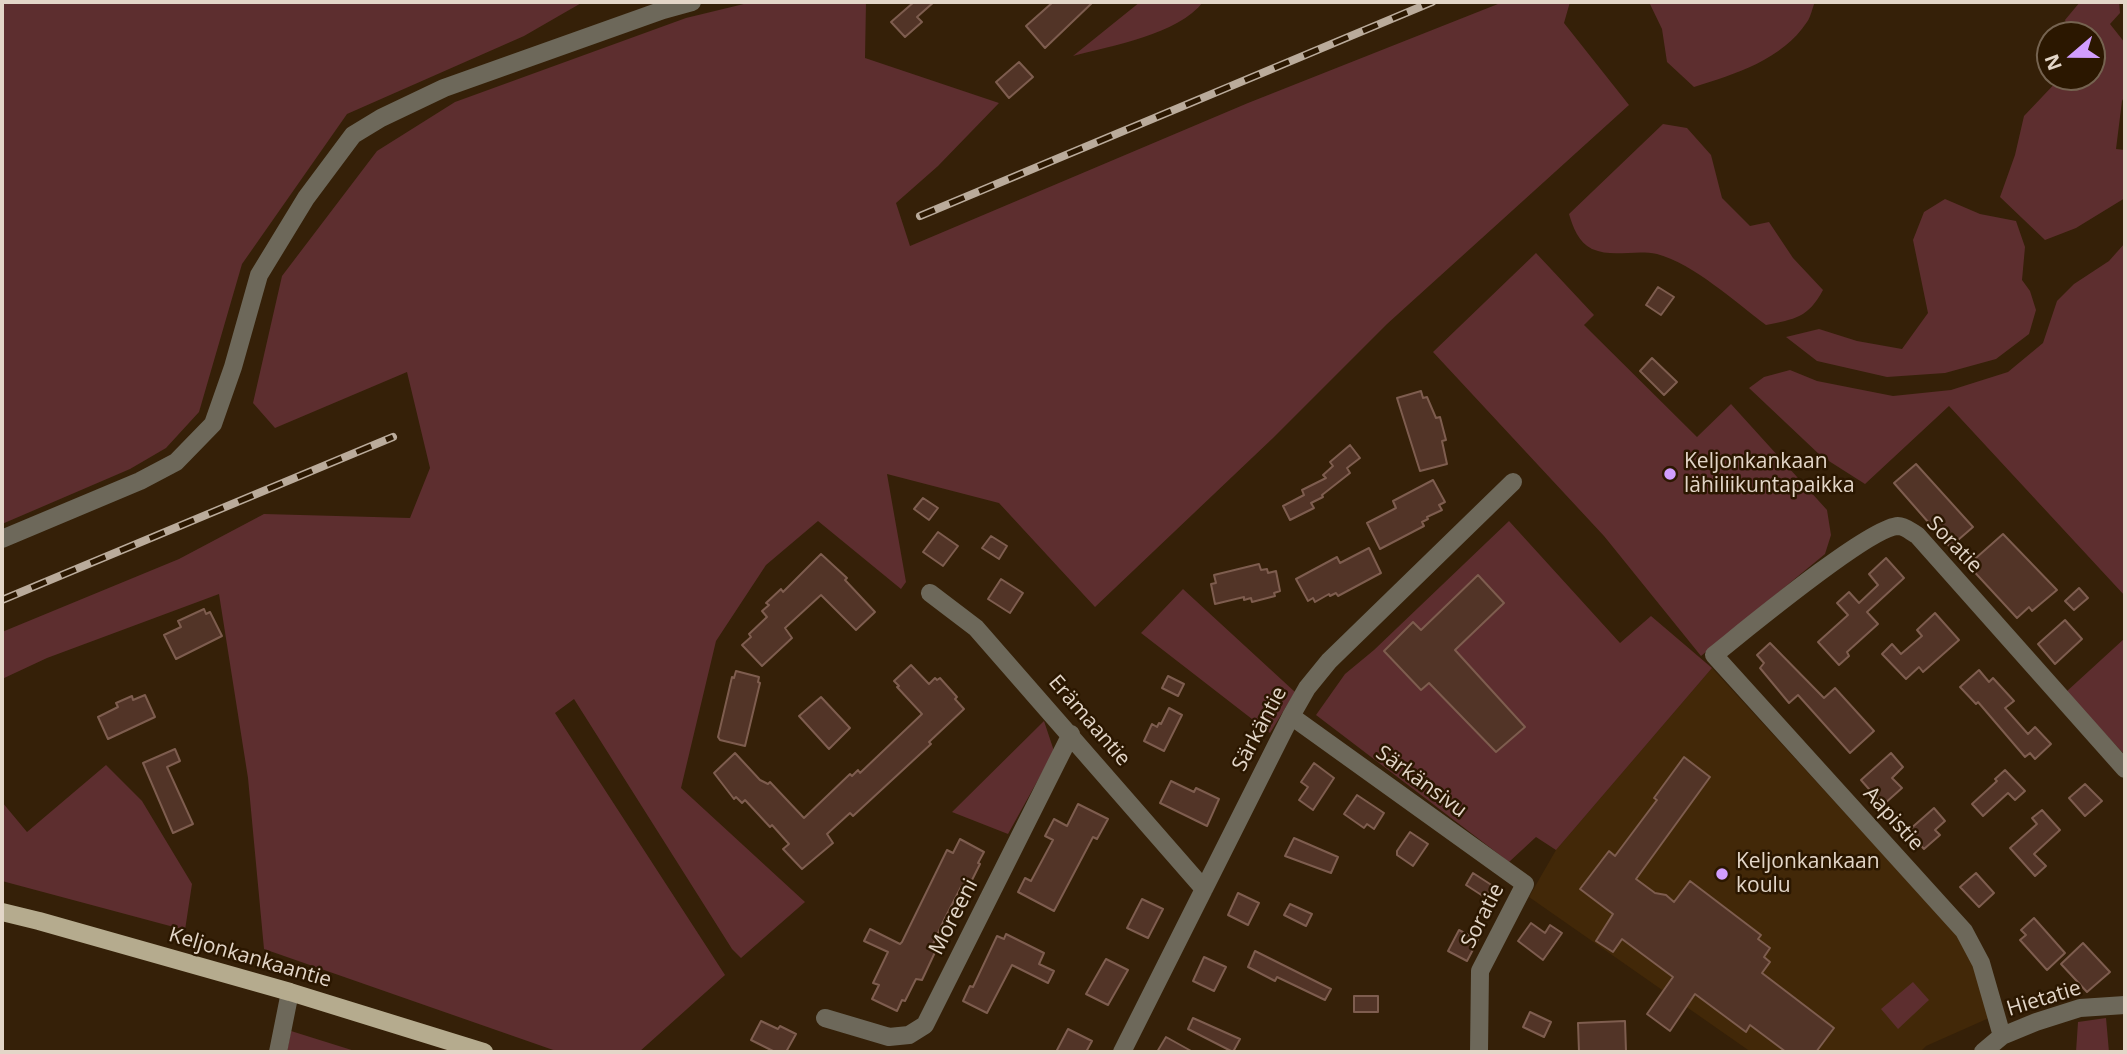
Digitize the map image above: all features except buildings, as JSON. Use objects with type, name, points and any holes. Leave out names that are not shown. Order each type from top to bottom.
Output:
[{"type":"main road","name":"Keljonkankaantie","points":[[2,912],[39,920],[290,992],[484,1052]]},
{"type":"street","points":[[2,539],[140,481],[176,462],[213,424],[233,367],[259,275],[306,198],[353,135],[390,113],[444,88],[661,6],[692,2]]},
{"type":"street","name":"Särkäntie","points":[[1122,1052],[1307,688],[1329,661],[1513,482]]},
{"type":"street","name":"Soratie","points":[[1714,655],[1846,553],[1880,532],[1896,526],[1903,527],[1917,535],[2125,769]]},
{"type":"street","name":"Erämaantie","points":[[930,593],[976,628],[1204,889]]},
{"type":"street","name":"Aapistie","points":[[1714,655],[1964,931],[1981,963],[2001,1036]]},
{"type":"street","name":"Särkänsivu","points":[[1291,716],[1525,884]]},
{"type":"street","name":"Moreeni","points":[[825,1018],[889,1037],[909,1035],[925,1025],[1071,734]]},
{"type":"street","name":"Soratie","points":[[1479,1052],[1480,971],[1525,884]]},
{"type":"street","points":[[278,1052],[290,992]]},
{"type":"street","name":"Hietatie","points":[[1983,1052],[2001,1036],[2080,1008],[2125,1005]]},
{"type":"shaded area","points":[[2,2],[583,2],[524,36],[347,114],[242,264],[199,412],[166,448],[130,469],[2,524]]},
{"type":"shaded area","points":[[752,2],[866,2],[865,58],[999,103],[938,166],[896,203],[910,246],[1248,103],[1503,2],[1570,2],[1564,23],[1629,105],[1387,324],[1273,438],[1095,607],[999,503],[887,474],[906,582],[901,589],[818,521],[766,565],[716,641],[681,788],[805,902],[741,958],[732,949],[574,699],[555,713],[725,975],[639,1052],[559,1052],[264,949],[248,778],[219,594],[47,658],[2,679],[2,632],[179,559],[264,514],[410,518],[430,468],[407,372],[275,428],[253,403],[282,276],[377,151],[455,102],[686,18]]},
{"type":"shaded area","points":[[1140,2],[1203,2],[1178,23],[1161,31],[1073,56]]},
{"type":"shaded area","points":[[1649,2],[1815,2],[1808,20],[1797,35],[1771,56],[1741,71],[1694,87],[1667,62],[1662,29]]},
{"type":"shaded area","points":[[2080,2],[2119,2],[2120,13],[2110,24],[2125,43],[2125,95],[2116,149],[2125,150],[2125,198],[2076,228],[2045,240],[2000,197],[2015,155],[2024,116],[2048,91],[2106,91],[2106,21],[2065,20]]},
{"type":"shaded area","points":[[1663,124],[1687,128],[1711,155],[1722,198],[1750,226],[1769,222],[1793,258],[1823,290],[1806,312],[1793,319],[1766,325],[1714,285],[1671,259],[1649,253],[1600,252],[1587,246],[1580,238],[1569,214]]},
{"type":"shaded area","points":[[1945,199],[1980,214],[2016,221],[2025,247],[2022,280],[2030,291],[2036,310],[2029,334],[1996,359],[1945,373],[1887,377],[1817,361],[1786,337],[1819,329],[1857,341],[1902,349],[1928,313],[1913,240],[1924,212]]},
{"type":"shaded area","points":[[2125,243],[2125,596],[1949,406],[1865,484],[1821,456],[1749,388],[1764,377],[1790,370],[1817,381],[1893,396],[1951,390],[2008,372],[2043,343],[2057,301],[2074,284],[2109,261]]},
{"type":"shaded area","name":"Keljonkankaan lähiliikuntapaikka","points":[[1536,253],[1594,315],[1584,325],[1697,437],[1731,404],[1827,510],[1831,535],[1825,554],[1701,656],[1604,536],[1433,352]]},
{"type":"shaded area","points":[[1509,521],[1620,643],[1651,616],[1712,668],[1556,850],[1536,837],[1509,862],[1316,715],[1345,674],[1374,650]]},
{"type":"shaded area","points":[[1183,589],[1295,692],[1270,733],[1141,633]]},
{"type":"shaded area","points":[[2125,638],[2125,755],[2066,692]]},
{"type":"shaded area","name":"Keljonkankaan koulu","points":[[1712,668],[1958,936],[1975,967],[1989,1018],[1926,1046],[1920,1052],[1751,1052],[1529,897],[1556,850]]},
{"type":"shaded area","points":[[1044,721],[1054,751],[1008,834],[952,812]]},
{"type":"shaded area","points":[[106,765],[142,801],[192,884],[185,930],[2,881],[2,802],[27,832]]},
{"type":"shaded area","points":[[1913,982],[1929,1000],[1898,1029],[1881,1009]]},
{"type":"shaded area","points":[[2106,1018],[2109,1052],[2076,1052],[2078,1022]]},
{"type":"shaded area","points":[[291,1031],[358,1052],[287,1052]]},
{"type":"railway","points":[[920,216],[1432,2]]},
{"type":"railway","points":[[2,600],[393,437]]},
{"type":"place","name":"Keljonkankaan lähiliikuntapaikka","points":[[1670,474]]},
{"type":"place","name":"Keljonkankaan koulu","points":[[1722,874]]}]
